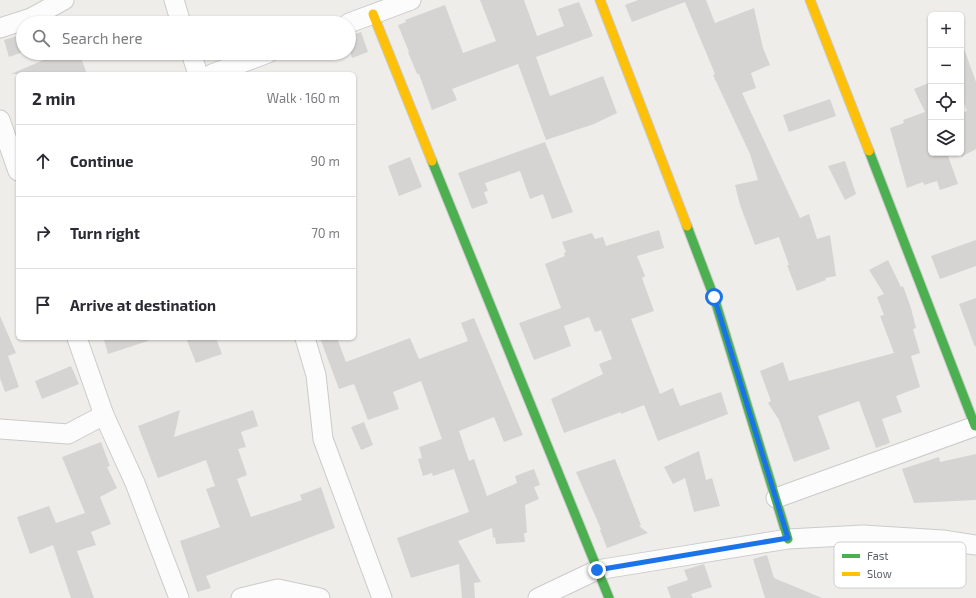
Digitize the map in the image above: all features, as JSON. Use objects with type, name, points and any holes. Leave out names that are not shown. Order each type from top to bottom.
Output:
[{"type":"street","points":[[35,16],[64,0]]},
{"type":"street","points":[[174,0],[179,16]]},
{"type":"street","points":[[356,20],[411,0]]},
{"type":"street","points":[[600,0],[714,297],[788,538]]},
{"type":"street","points":[[776,498],[976,426],[810,0]]},
{"type":"street","points":[[373,14],[609,598]]},
{"type":"street","points":[[0,28],[16,23]]},
{"type":"street","points":[[193,60],[197,72]]},
{"type":"street","points":[[217,72],[249,60]]},
{"type":"street","points":[[0,120],[16,165]]},
{"type":"street","points":[[78,340],[104,415],[135,483],[179,598]]},
{"type":"street","points":[[306,340],[316,375],[323,439],[382,598]]},
{"type":"street","points":[[0,429],[68,434],[104,415]]},
{"type":"street","points":[[538,598],[597,570],[788,538],[863,536],[956,542]]},
{"type":"street","points":[[966,543],[976,545]]},
{"type":"street","points":[[241,598],[278,589],[320,598]]},
{"type":"building","points":[[480,0],[524,0],[537,36],[564,26],[558,9],[579,2],[593,36],[536,57],[550,96],[603,76],[617,113],[594,124],[546,140],[518,64],[452,89],[457,100],[432,110],[419,74],[417,74],[398,25],[406,22],[405,20],[445,5],[463,53],[496,41]]},
{"type":"building","points":[[638,0],[706,0],[715,23],[754,8],[763,48],[770,65],[751,73],[756,88],[742,93],[800,218],[809,214],[817,239],[830,235],[836,276],[825,278],[826,280],[797,291],[787,265],[789,265],[779,237],[755,245],[740,205],[735,185],[758,180],[750,154],[713,75],[715,74],[685,2],[632,22],[625,5]]},
{"type":"building","points":[[361,32],[368,52],[356,56],[356,34]]},
{"type":"building","points":[[16,36],[16,54],[9,57],[4,40]]},
{"type":"building","points":[[964,49],[976,82],[976,149],[964,155],[964,112],[967,111],[964,103]]},
{"type":"building","points":[[44,60],[82,60],[86,72],[16,72],[16,74],[11,74]]},
{"type":"building","points":[[928,83],[928,156],[948,156],[958,184],[940,190],[937,181],[924,185],[923,182],[907,188],[890,128],[904,123],[903,120],[925,112],[914,89]]},
{"type":"building","points":[[830,99],[836,116],[789,132],[783,115]]},
{"type":"building","points":[[545,142],[573,212],[552,219],[543,194],[530,199],[520,171],[485,183],[488,191],[484,192],[488,203],[472,209],[458,173]]},
{"type":"building","points":[[410,157],[422,187],[399,196],[388,166]]},
{"type":"building","points":[[845,161],[856,194],[845,200],[828,166]]},
{"type":"building","points":[[659,230],[664,248],[637,256],[645,276],[642,278],[654,311],[631,319],[660,394],[673,388],[680,406],[721,392],[728,414],[658,441],[644,405],[564,433],[551,399],[603,374],[599,364],[612,359],[601,330],[595,332],[589,317],[564,326],[571,346],[534,360],[519,323],[561,308],[545,264],[565,256],[564,253],[566,252],[562,242],[592,233],[595,239],[603,237],[606,246]]},
{"type":"building","points":[[976,240],[976,266],[940,279],[931,256]]},
{"type":"building","points":[[888,260],[901,287],[903,286],[911,308],[916,328],[913,329],[920,353],[911,356],[920,387],[896,396],[902,412],[882,419],[890,443],[876,448],[859,401],[818,416],[830,449],[794,462],[779,420],[768,403],[771,401],[760,371],[783,362],[789,381],[894,353],[880,316],[884,315],[877,297],[884,294],[869,270]]},
{"type":"building","points":[[976,298],[976,346],[975,347],[959,304]]},
{"type":"building","points":[[0,316],[16,353],[8,356],[19,387],[5,392],[0,378]]},
{"type":"building","points":[[474,318],[523,435],[504,442],[494,417],[459,431],[469,461],[474,459],[487,496],[517,483],[515,476],[534,469],[540,485],[534,487],[539,499],[525,505],[527,533],[524,533],[525,542],[496,544],[495,537],[493,538],[492,528],[458,541],[481,582],[474,583],[475,598],[462,598],[459,564],[411,578],[397,538],[469,512],[454,469],[433,476],[432,473],[423,476],[418,459],[422,458],[419,447],[442,439],[421,381],[393,392],[399,409],[368,420],[354,384],[339,389],[321,340],[338,340],[346,362],[410,338],[419,359],[468,341],[461,323]]},
{"type":"building","points":[[104,340],[148,340],[148,341],[108,354]]},
{"type":"building","points":[[187,340],[217,340],[222,354],[196,363]]},
{"type":"building","points":[[71,366],[79,384],[42,399],[35,381]]},
{"type":"building","points":[[180,410],[174,437],[253,410],[258,426],[241,432],[246,447],[238,449],[247,475],[237,479],[251,517],[302,500],[300,495],[321,487],[335,528],[206,576],[211,588],[197,592],[180,541],[220,527],[206,489],[215,486],[206,460],[158,478],[138,426]]},
{"type":"building","points":[[364,422],[373,445],[361,450],[351,427]]},
{"type":"building","points":[[101,442],[110,466],[107,467],[117,488],[100,497],[111,524],[91,532],[96,545],[77,551],[94,598],[71,598],[53,545],[30,554],[17,517],[49,506],[56,523],[85,513],[62,457]]},
{"type":"building","points":[[699,451],[706,480],[712,478],[720,506],[694,512],[685,478],[673,484],[664,467]]},
{"type":"building","points":[[976,454],[976,500],[914,503],[902,469],[939,457],[940,462]]},
{"type":"building","points":[[615,459],[641,525],[639,526],[648,533],[607,548],[600,530],[601,529],[576,472]]},
{"type":"building","points":[[767,555],[774,578],[822,598],[765,598],[753,559]]},
{"type":"building","points":[[704,564],[712,587],[691,594],[693,598],[671,598],[667,587],[688,580],[684,570]]},
{"type":"traffic: fast","points":[[869,151],[975,426]]},
{"type":"traffic: fast","points":[[432,161],[609,598]]},
{"type":"traffic: fast","points":[[687,226],[714,297],[788,539]]},
{"type":"traffic: slow","points":[[600,0],[687,226]]},
{"type":"traffic: slow","points":[[810,0],[869,151]]},
{"type":"traffic: slow","points":[[373,14],[432,161]]},
{"type":"route","points":[[597,570],[788,538],[714,297]]}]
